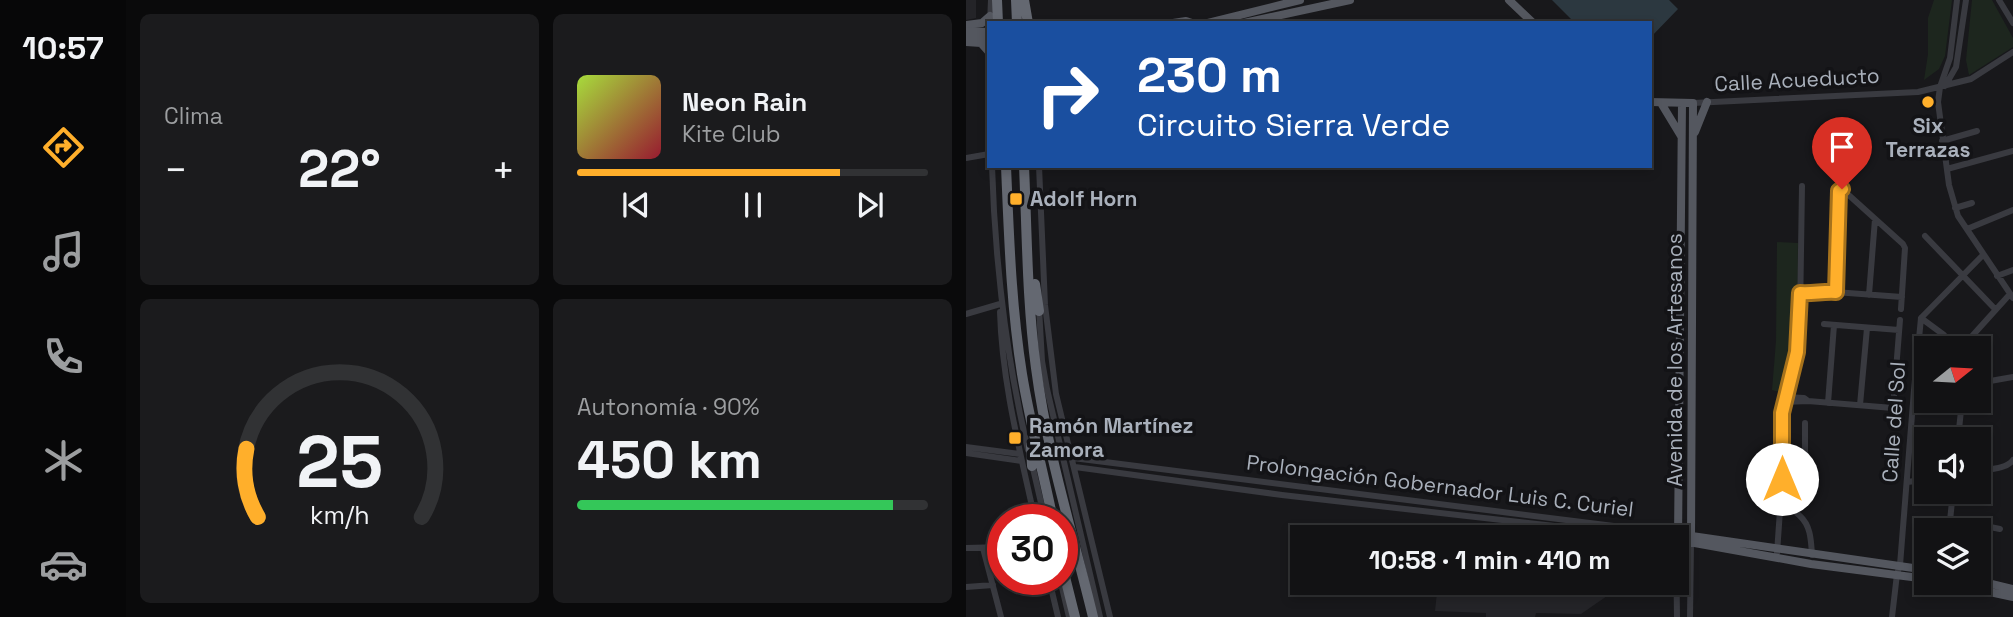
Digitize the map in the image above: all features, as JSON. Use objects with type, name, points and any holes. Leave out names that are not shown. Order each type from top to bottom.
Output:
[{"type":"highway","points":[[993,20],[997,0]]},
{"type":"highway","points":[[1016,0],[1017,21]]},
{"type":"highway","points":[[1024,0],[1028,21]]},
{"type":"highway","points":[[1006,168],[1015,320],[1029,416],[1049,504]]},
{"type":"highway","points":[[1024,168],[1031,327],[1038,380],[1061,494],[1093,617]]},
{"type":"highway","points":[[1027,224],[1039,311]]},
{"type":"highway","points":[[1029,416],[1032,466]]},
{"type":"highway","points":[[1070,595],[1075,617]]},
{"type":"main road","points":[[1216,21],[1300,0]]},
{"type":"main road","points":[[1253,21],[1350,0]]},
{"type":"main road","points":[[1509,1],[1531,21]]},
{"type":"main road","points":[[966,28],[987,22]]},
{"type":"main road","points":[[966,28],[987,32]]},
{"type":"main road","points":[[966,28],[970,34],[966,40]]},
{"type":"main road","points":[[966,40],[987,38]]},
{"type":"main road","points":[[966,40],[981,43],[987,50]]},
{"type":"main road","name":"Calle Acueducto","points":[[1652,102],[1693,103]]},
{"type":"main road","points":[[1693,138],[1707,102]]},
{"type":"main road","points":[[1661,103],[1681,137]]},
{"type":"main road","name":"Avenida de los Artesanos","points":[[1677,525],[1682,103]]},
{"type":"main road","name":"Avenida de los Artesanos","points":[[1692,539],[1693,103]]},
{"type":"main road","points":[[1681,218],[1692,219]]},
{"type":"main road","points":[[1681,286],[1693,285]]},
{"type":"main road","name":"Prolongación Gobernador Luis C. Curiel","points":[[1689,539],[1777,553],[1812,554],[1898,569],[1914,575]]},
{"type":"main road","name":"Prolongación Gobernador Luis C. Curiel","points":[[1777,553],[1811,564],[1914,570]]},
{"type":"main road","points":[[1991,584],[2013,589]]},
{"type":"main road","points":[[1991,592],[2013,597]]},
{"type":"street","points":[[991,0],[993,20]]},
{"type":"street","points":[[1957,0],[1950,58],[1938,102],[1947,169],[1958,216],[2011,295],[1972,336]]},
{"type":"street","points":[[1942,89],[1956,67],[1966,0]]},
{"type":"street","points":[[1999,0],[2013,23]]},
{"type":"street","name":"Calle Acueducto","points":[[1693,103],[1942,89],[1971,79],[2013,52]]},
{"type":"street","points":[[1942,141],[1977,131]]},
{"type":"street","points":[[1947,169],[2013,151]]},
{"type":"street","points":[[966,158],[987,154]]},
{"type":"street","points":[[992,168],[999,282],[1018,404],[1041,504]]},
{"type":"street","points":[[1039,168],[1045,305],[1056,394],[1110,617]]},
{"type":"street","points":[[1777,553],[1782,413],[1797,352],[1802,186]]},
{"type":"street","points":[[1836,292],[1842,189],[1905,248],[1901,309]]},
{"type":"street","points":[[1955,208],[1972,203]]},
{"type":"street","points":[[1967,229],[2013,211]]},
{"type":"street","points":[[1869,295],[1875,219]]},
{"type":"street","points":[[1925,236],[1995,309]]},
{"type":"street","points":[[1945,336],[1922,318],[1983,255]]},
{"type":"street","points":[[1043,267],[1039,311],[1042,361],[1100,617]]},
{"type":"street","points":[[1997,276],[2013,270]]},
{"type":"street","points":[[999,282],[1003,356],[1031,504]]},
{"type":"street","points":[[1800,290],[1817,288],[1821,291],[1902,297]]},
{"type":"street","points":[[966,314],[1000,304]]},
{"type":"street","name":"Calle del Sol","points":[[1920,336],[1922,318]]},
{"type":"street","points":[[1892,420],[1900,320]]},
{"type":"street","points":[[1824,324],[1899,330]]},
{"type":"street","points":[[1828,403],[1834,325]]},
{"type":"street","points":[[1860,405],[1867,328]]},
{"type":"street","points":[[1992,381],[2013,377]]},
{"type":"street","name":"Calle del Sol","points":[[1892,617],[1908,482],[1914,390]]},
{"type":"street","points":[[1785,400],[1804,398],[1808,401],[1893,408]]},
{"type":"street","points":[[1805,423],[1805,478]]},
{"type":"street","points":[[966,447],[1021,458]]},
{"type":"street","points":[[966,453],[1021,458]]},
{"type":"street","name":"Prolongación Gobernador Luis C. Curiel","points":[[1073,458],[1579,525]]},
{"type":"street","points":[[1991,469],[2004,467],[2013,460]]},
{"type":"street","points":[[1782,461],[1805,461]]},
{"type":"street","name":"Prolongación Gobernador Luis C. Curiel","points":[[1074,467],[1282,495],[1546,525]]},
{"type":"street","points":[[1908,482],[1914,481]]},
{"type":"street","points":[[1781,496],[1784,503],[1799,514],[1808,526],[1811,564]]},
{"type":"street","points":[[1991,528],[2000,530]]},
{"type":"street","name":"Avenida de los Artesanos","points":[[1690,617],[1692,539]]},
{"type":"street","points":[[966,548],[987,548]]},
{"type":"street","points":[[983,548],[987,563]]},
{"type":"street","points":[[966,587],[987,585]]},
{"type":"street","points":[[996,595],[1001,617]]},
{"type":"street","points":[[1053,595],[1058,617]]},
{"type":"street","points":[[1064,595],[1069,617]]},
{"type":"street","name":"Avenida de los Artesanos","points":[[1677,595],[1677,617]]},
{"type":"shaded area","points":[[966,0],[976,0],[976,18],[966,20]]},
{"type":"shaded area","points":[[1552,0],[1669,0],[1678,9],[1652,36],[1652,21],[1573,21]]},
{"type":"shaded area","points":[[1934,0],[1952,0],[1945,56],[1939,69],[1924,80],[1928,54],[1928,18]]},
{"type":"shaded area","points":[[1972,0],[1992,0],[2013,38],[2013,47],[1969,75],[1966,60]]},
{"type":"shaded area","points":[[1777,242],[1798,243],[1796,339],[1783,393],[1772,390],[1776,341]]},
{"type":"shaded area","points":[[1437,595],[1607,595],[1581,614],[1536,613],[1535,617],[1486,617],[1486,613],[1435,611]]},
{"type":"place","name":"Six Terrazas","points":[[1928,102]]},
{"type":"place","name":"Adolf Horn","points":[[1016,199]]},
{"type":"place","name":"Ramón Martínez Zamora","points":[[1015,438]]},
{"type":"route","points":[[1782,479],[1782,413],[1797,352],[1800,293],[1836,292],[1839,191],[1842,189]]}]
